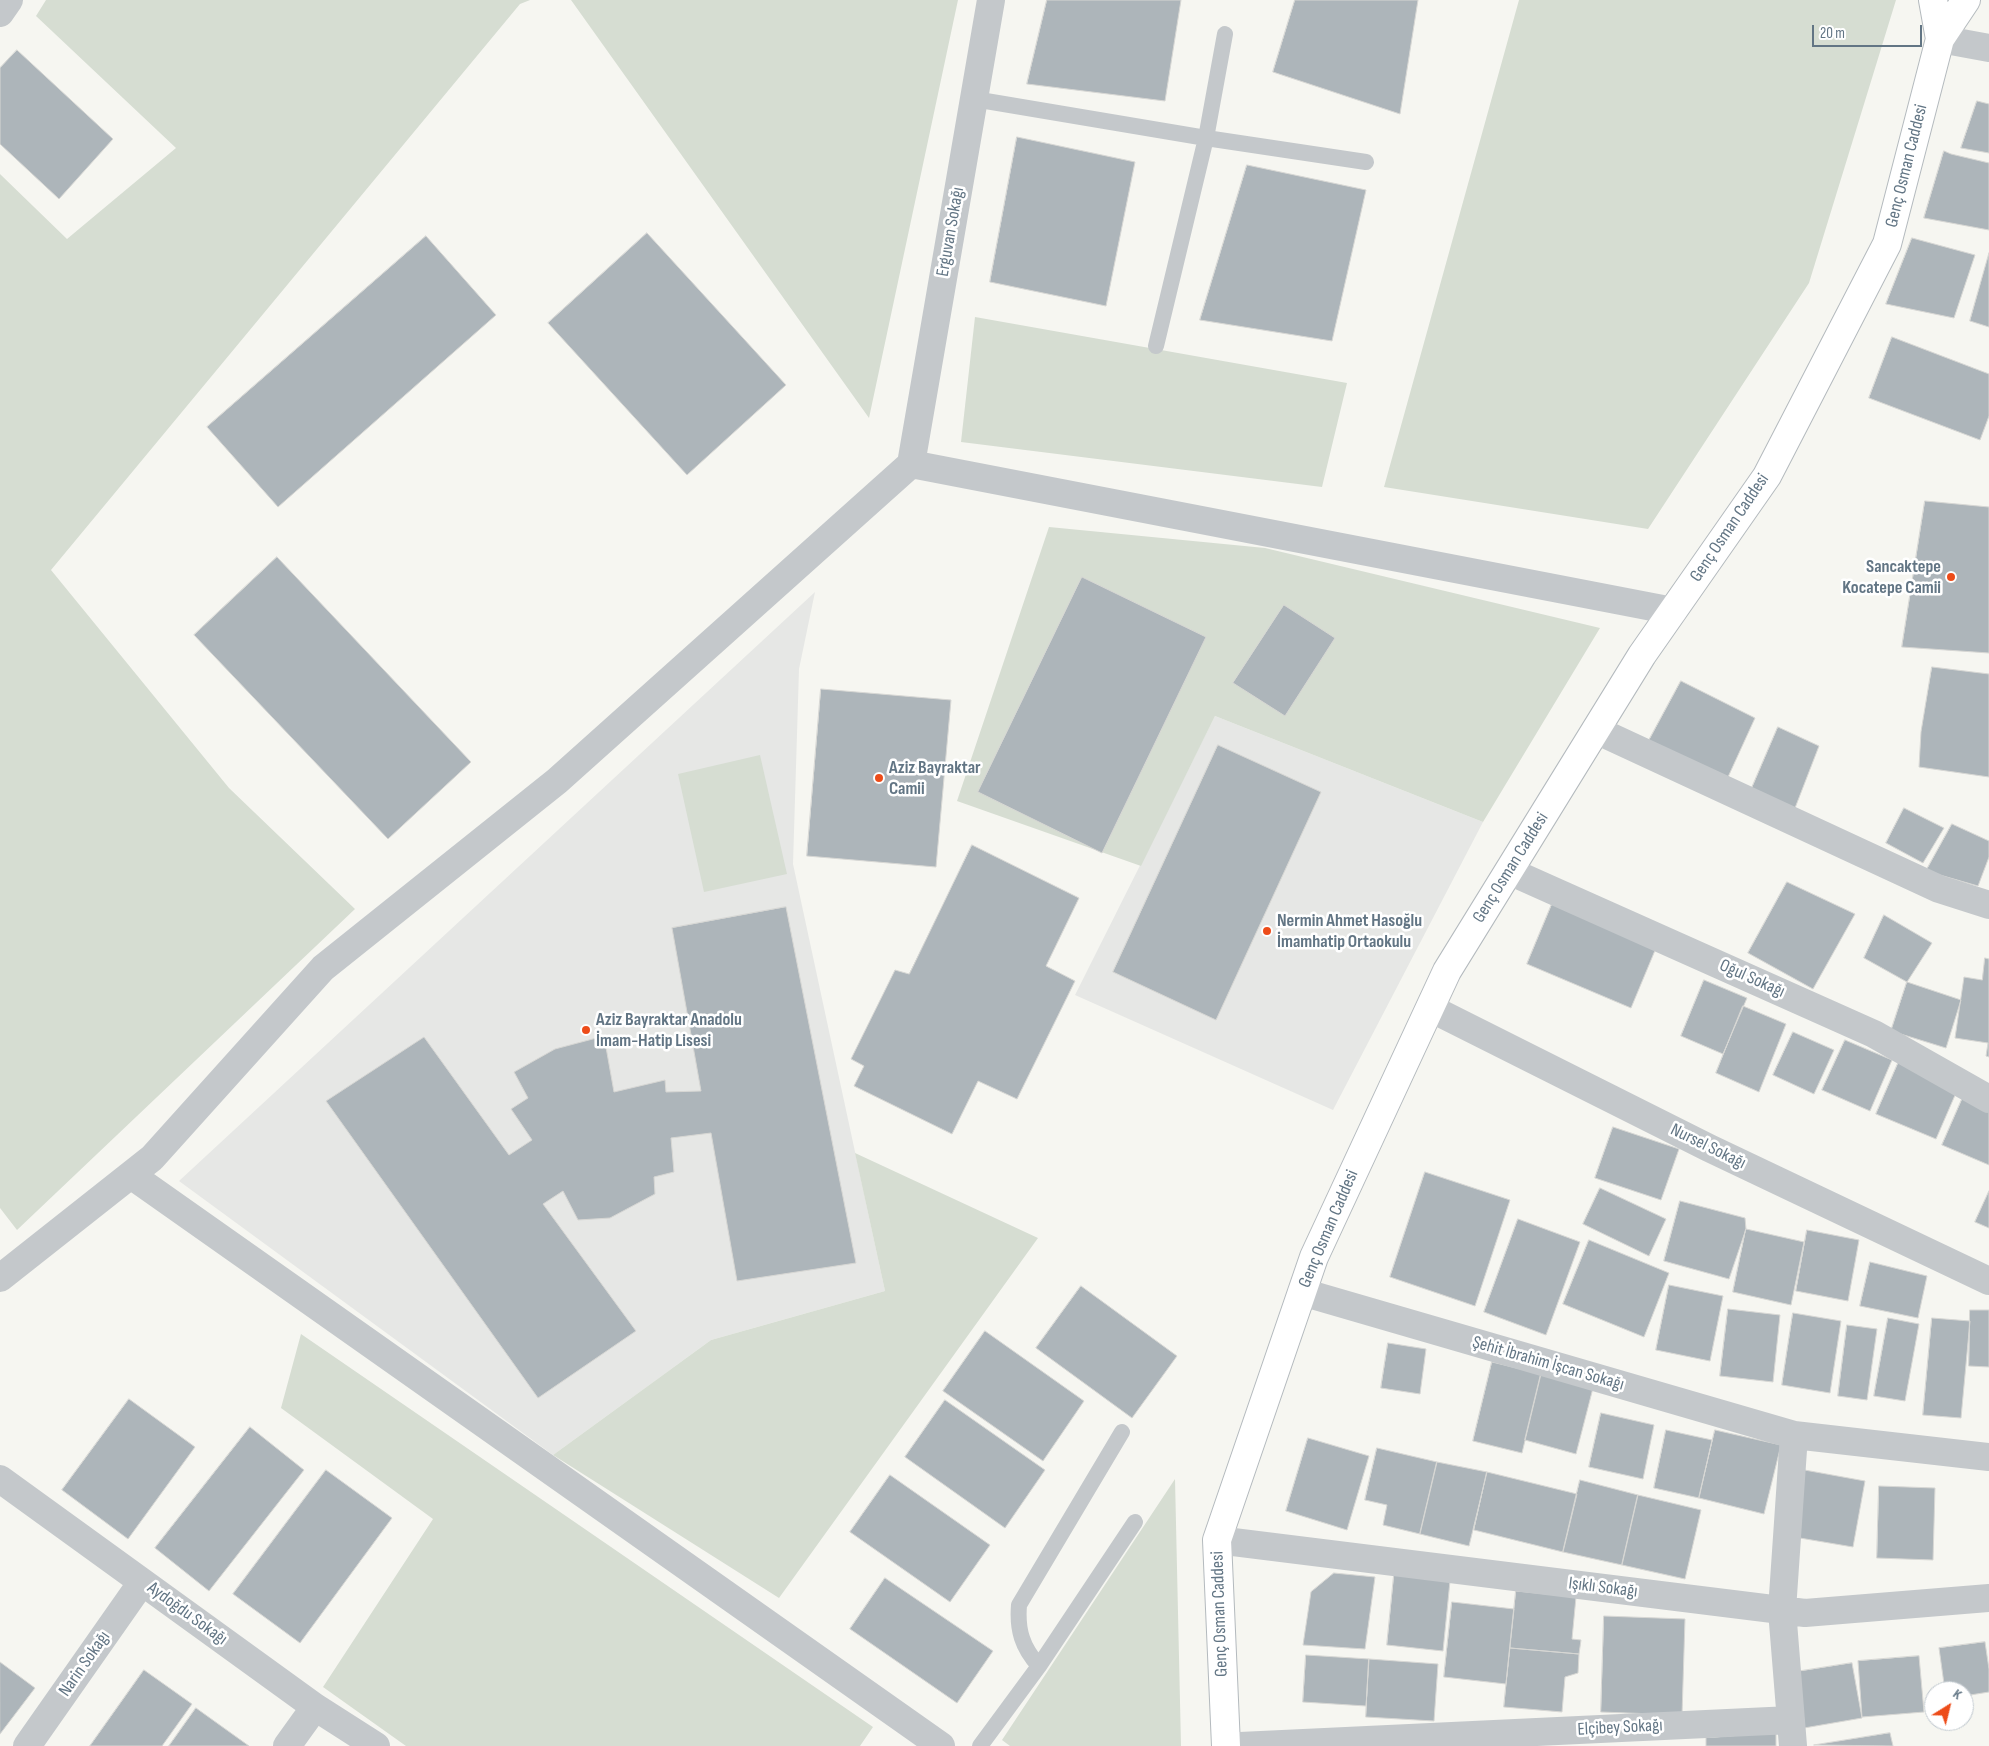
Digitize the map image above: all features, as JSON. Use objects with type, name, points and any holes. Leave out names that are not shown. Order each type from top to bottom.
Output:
[{"type":"street","points":[[0,13],[9,0]]},
{"type":"street","name":"Erguvan Sokağı","points":[[911,464],[991,0]]},
{"type":"street","name":"Genç Osman Caddesi","points":[[1933,0],[1940,39]]},
{"type":"street","name":"Genç Osman Caddesi","points":[[1226,1746],[1217,1540],[1314,1257],[1448,971],[1642,655],[1767,476],[1887,244],[1940,39],[1966,0]]},
{"type":"street","points":[[1940,39],[1989,48]]},
{"type":"street","points":[[0,1278],[152,1158],[323,968],[557,781],[911,464],[1673,611]]},
{"type":"street","points":[[1596,730],[1939,889],[1989,905]]},
{"type":"street","name":"Oğul Sokağı","points":[[1509,871],[1874,1034],[1989,1099]]},
{"type":"street","name":"Nursel Sokağı","points":[[1430,1008],[1709,1148],[1989,1281]]},
{"type":"street","points":[[130,1175],[941,1746]]},
{"type":"street","name":"Şehit İbrahim İşcan Sokağı","points":[[1302,1292],[1794,1436],[1989,1457]]},
{"type":"street","points":[[1792,1733],[1782,1610],[1794,1436]]},
{"type":"street","name":"Aydoğdu Sokağı","points":[[0,1479],[315,1707],[376,1746]]},
{"type":"street","name":"Işıklı Sokağı","points":[[1217,1540],[1805,1613],[1989,1598]]},
{"type":"street","name":"Narin Sokağı","points":[[27,1746],[142,1582]]},
{"type":"street","points":[[287,1746],[315,1707]]},
{"type":"street","name":"Elçibey Sokağı","points":[[1240,1746],[1792,1733]]},
{"type":"lane","points":[[1156,346],[1206,138],[1225,34]]},
{"type":"lane","points":[[974,99],[1206,138],[1366,162]]},
{"type":"lane","points":[[1038,1666],[1022,1643],[1018,1631],[1019,1605],[1122,1432]]},
{"type":"lane","points":[[980,1746],[1038,1666],[1135,1522]]},
{"type":"shaded area","points":[[46,0],[530,0],[520,4],[51,570],[229,788],[355,909],[17,1230],[0,1208],[0,174],[67,239],[176,148],[36,16]]},
{"type":"shaded area","points":[[571,0],[958,0],[869,418]]},
{"type":"shaded area","points":[[1519,0],[1896,0],[1809,283],[1648,529],[1384,487]]},
{"type":"shaded area","points":[[975,317],[1347,383],[1322,487],[961,442]]},
{"type":"shaded area","points":[[1049,527],[1265,548],[1600,628],[1483,822],[1215,716],[1141,866],[957,801]]},
{"type":"shaded area","name":"Aziz Bayraktar Anadolu İmam-Hatip Lisesi","points":[[815,592],[799,669],[793,864],[885,1291],[711,1340],[553,1455],[179,1181]]},
{"type":"shaded area","name":"Nermin Ahmet Hasoğlu İmamhatip Ortaokulu","points":[[1215,716],[1483,822],[1333,1110],[1075,995]]},
{"type":"shaded area","points":[[760,755],[787,874],[704,892],[678,774]]},
{"type":"shaded area","points":[[855,1153],[1038,1238],[779,1598],[553,1455],[711,1340],[885,1291]]},
{"type":"shaded area","points":[[301,1334],[873,1727],[860,1746],[406,1746],[323,1687],[433,1519],[281,1408]]},
{"type":"shaded area","points":[[1175,1479],[1181,1746],[1010,1746],[1002,1740]]},
{"type":"building","points":[[1047,0],[1181,0],[1165,101],[1027,84]]},
{"type":"building","points":[[1295,0],[1418,0],[1400,114],[1273,72]]},
{"type":"building","points":[[17,50],[113,139],[59,199],[0,144],[0,68]]},
{"type":"building","points":[[1977,101],[1989,104],[1989,153],[1961,148]]},
{"type":"building","points":[[1017,137],[1135,162],[1106,306],[990,282]]},
{"type":"building","points":[[1944,151],[1989,163],[1989,230],[1924,218]]},
{"type":"building","points":[[1247,165],[1366,190],[1332,341],[1200,320]]},
{"type":"building","points":[[647,233],[786,385],[687,475],[548,323]]},
{"type":"building","points":[[426,236],[496,315],[278,507],[207,427]]},
{"type":"building","points":[[1912,238],[1975,255],[1954,318],[1886,304]]},
{"type":"building","points":[[1989,253],[1989,327],[1970,321]]},
{"type":"building","points":[[1892,337],[1989,374],[1989,416],[1980,440],[1869,398]]},
{"type":"building","name":"Sancaktepe Kocatepe Camii","points":[[1925,501],[1989,507],[1989,653],[1902,647]]},
{"type":"building","points":[[277,557],[471,762],[388,839],[194,635]]},
{"type":"building","points":[[1082,577],[1206,637],[1102,853],[978,792]]},
{"type":"building","points":[[1284,605],[1335,638],[1285,716],[1233,683]]},
{"type":"building","points":[[1932,667],[1989,674],[1989,777],[1919,767],[1921,732]]},
{"type":"building","points":[[1681,681],[1755,718],[1728,777],[1647,744]]},
{"type":"building","name":"Aziz Bayraktar Camii","points":[[821,689],[951,700],[936,867],[807,856]]},
{"type":"building","points":[[1778,727],[1819,746],[1795,808],[1751,790]]},
{"type":"building","points":[[1218,745],[1321,792],[1216,1020],[1113,972]]},
{"type":"building","points":[[1904,808],[1944,828],[1923,863],[1886,843]]},
{"type":"building","points":[[1952,824],[1989,841],[1989,857],[1978,886],[1926,871]]},
{"type":"building","points":[[972,845],[1079,898],[1046,966],[1075,981],[1017,1099],[978,1081],[952,1134],[854,1086],[864,1066],[851,1059],[895,970],[909,974]]},
{"type":"building","points":[[1787,882],[1855,914],[1813,989],[1748,953]]},
{"type":"building","points":[[1552,904],[1656,948],[1631,1008],[1527,964]]},
{"type":"building","points":[[786,907],[856,1263],[737,1281],[711,1133],[671,1138],[674,1172],[654,1177],[655,1194],[610,1218],[578,1220],[563,1191],[543,1204],[636,1331],[538,1398],[326,1101],[424,1037],[509,1155],[532,1140],[511,1109],[528,1098],[514,1072],[555,1049],[604,1036],[614,1092],[665,1080],[666,1092],[701,1091],[672,928]]},
{"type":"building","points":[[1884,915],[1932,943],[1907,982],[1864,958]]},
{"type":"building","points":[[1985,958],[1989,959],[1989,1057],[1986,1056],[1988,1043],[1955,1038],[1964,977],[1982,980]]},
{"type":"building","points":[[1704,980],[1747,998],[1723,1054],[1681,1036]]},
{"type":"building","points":[[1907,982],[1961,1000],[1946,1048],[1891,1031]]},
{"type":"building","points":[[1743,1006],[1786,1024],[1759,1092],[1716,1073]]},
{"type":"building","points":[[1793,1032],[1834,1050],[1814,1094],[1773,1075]]},
{"type":"building","points":[[1845,1040],[1892,1060],[1870,1111],[1822,1090]]},
{"type":"building","points":[[1899,1061],[1959,1086],[1936,1139],[1876,1114]]},
{"type":"building","points":[[1963,1097],[1989,1108],[1989,1165],[1942,1145]]},
{"type":"building","points":[[1613,1127],[1679,1149],[1661,1200],[1595,1178]]},
{"type":"building","points":[[1425,1172],[1510,1200],[1475,1306],[1390,1277]]},
{"type":"building","points":[[1600,1188],[1666,1219],[1649,1256],[1583,1224]]},
{"type":"building","points":[[1989,1191],[1989,1228],[1975,1222]]},
{"type":"building","points":[[1680,1201],[1745,1218],[1746,1229],[1729,1279],[1664,1261]]},
{"type":"building","points":[[1518,1219],[1580,1242],[1546,1335],[1484,1312]]},
{"type":"building","points":[[1746,1229],[1804,1242],[1791,1305],[1733,1292]]},
{"type":"building","points":[[1807,1230],[1859,1240],[1848,1301],[1796,1291]]},
{"type":"building","points":[[1589,1240],[1669,1273],[1644,1337],[1563,1304]]},
{"type":"building","points":[[1870,1262],[1927,1276],[1918,1318],[1860,1306]]},
{"type":"building","points":[[1669,1285],[1723,1296],[1710,1361],[1656,1350]]},
{"type":"building","points":[[1081,1286],[1177,1356],[1132,1418],[1036,1348]]},
{"type":"building","points":[[1728,1309],[1780,1315],[1773,1382],[1720,1376]]},
{"type":"building","points":[[1970,1310],[1989,1310],[1989,1367],[1969,1366]]},
{"type":"building","points":[[1793,1313],[1841,1321],[1830,1393],[1782,1385]]},
{"type":"building","points":[[1888,1318],[1919,1324],[1905,1401],[1874,1396]]},
{"type":"building","points":[[1932,1318],[1970,1321],[1961,1418],[1923,1415]]},
{"type":"building","points":[[1847,1325],[1877,1329],[1867,1400],[1838,1396]]},
{"type":"building","points":[[985,1331],[1084,1401],[1043,1461],[943,1391]]},
{"type":"building","points":[[1388,1343],[1426,1349],[1420,1394],[1381,1388]]},
{"type":"building","points":[[1492,1362],[1541,1374],[1522,1453],[1473,1441]]},
{"type":"building","points":[[1541,1374],[1593,1388],[1576,1454],[1525,1440]]},
{"type":"building","points":[[129,1399],[195,1447],[128,1539],[62,1490]]},
{"type":"building","points":[[945,1400],[1045,1470],[1005,1528],[905,1457]]},
{"type":"building","points":[[1601,1413],[1654,1425],[1643,1479],[1589,1467]]},
{"type":"building","points":[[250,1427],[304,1470],[209,1591],[155,1548]]},
{"type":"building","points":[[1666,1430],[1712,1440],[1699,1498],[1654,1488]]},
{"type":"building","points":[[1715,1430],[1781,1445],[1764,1514],[1699,1498]]},
{"type":"building","points":[[1308,1438],[1369,1456],[1347,1530],[1286,1511]]},
{"type":"building","points":[[1377,1448],[1437,1462],[1420,1534],[1383,1525],[1387,1505],[1365,1500]]},
{"type":"building","points":[[1437,1462],[1487,1472],[1469,1546],[1420,1534]]},
{"type":"building","points":[[1799,1469],[1865,1481],[1853,1547],[1788,1536]]},
{"type":"building","points":[[326,1470],[392,1518],[300,1643],[233,1594]]},
{"type":"building","points":[[1487,1472],[1577,1494],[1563,1552],[1474,1530]]},
{"type":"building","points":[[890,1475],[990,1545],[950,1602],[850,1532]]},
{"type":"building","points":[[1580,1480],[1638,1495],[1622,1565],[1563,1552]]},
{"type":"building","points":[[1879,1486],[1935,1488],[1933,1560],[1877,1558]]},
{"type":"building","points":[[1638,1495],[1701,1510],[1685,1579],[1622,1565]]},
{"type":"building","points":[[1334,1573],[1375,1577],[1365,1649],[1303,1645],[1311,1592]]},
{"type":"building","points":[[1394,1575],[1450,1581],[1443,1651],[1387,1645]]},
{"type":"building","points":[[885,1578],[993,1651],[957,1703],[850,1629]]},
{"type":"building","points":[[1516,1591],[1576,1597],[1572,1639],[1581,1640],[1579,1654],[1510,1648]]},
{"type":"building","points":[[1452,1602],[1514,1609],[1506,1684],[1444,1677]]},
{"type":"building","points":[[1604,1616],[1685,1619],[1682,1715],[1601,1712]]},
{"type":"building","points":[[1985,1642],[1989,1669],[1989,1692],[1974,1694],[1974,1681],[1944,1681],[1939,1648]]},
{"type":"building","points":[[1510,1648],[1579,1654],[1578,1673],[1565,1677],[1562,1712],[1504,1707]]},
{"type":"building","points":[[1306,1655],[1369,1659],[1366,1706],[1303,1702]]},
{"type":"building","points":[[1919,1656],[1924,1712],[1862,1717],[1858,1661]]},
{"type":"building","points":[[1369,1659],[1438,1664],[1434,1721],[1366,1717]]},
{"type":"building","points":[[0,1662],[35,1688],[0,1734]]},
{"type":"building","points":[[1852,1663],[1862,1718],[1804,1728],[1795,1672]]},
{"type":"building","points":[[144,1670],[192,1704],[162,1746],[90,1746]]},
{"type":"building","points":[[196,1708],[249,1746],[169,1746]]},
{"type":"building","points":[[1776,1733],[1776,1746],[1706,1746],[1706,1738]]},
{"type":"building","points":[[1890,1733],[1893,1746],[1814,1745]]},
{"type":"place","name":"Sancaktepe Kocatepe Camii","points":[[1951,577]]},
{"type":"place","name":"Aziz Bayraktar Camii","points":[[879,778]]},
{"type":"place","name":"Nermin Ahmet Hasoğlu İmamhatip Ortaokulu","points":[[1267,931]]},
{"type":"place","name":"Aziz Bayraktar Anadolu İmam-Hatip Lisesi","points":[[586,1030]]}]
